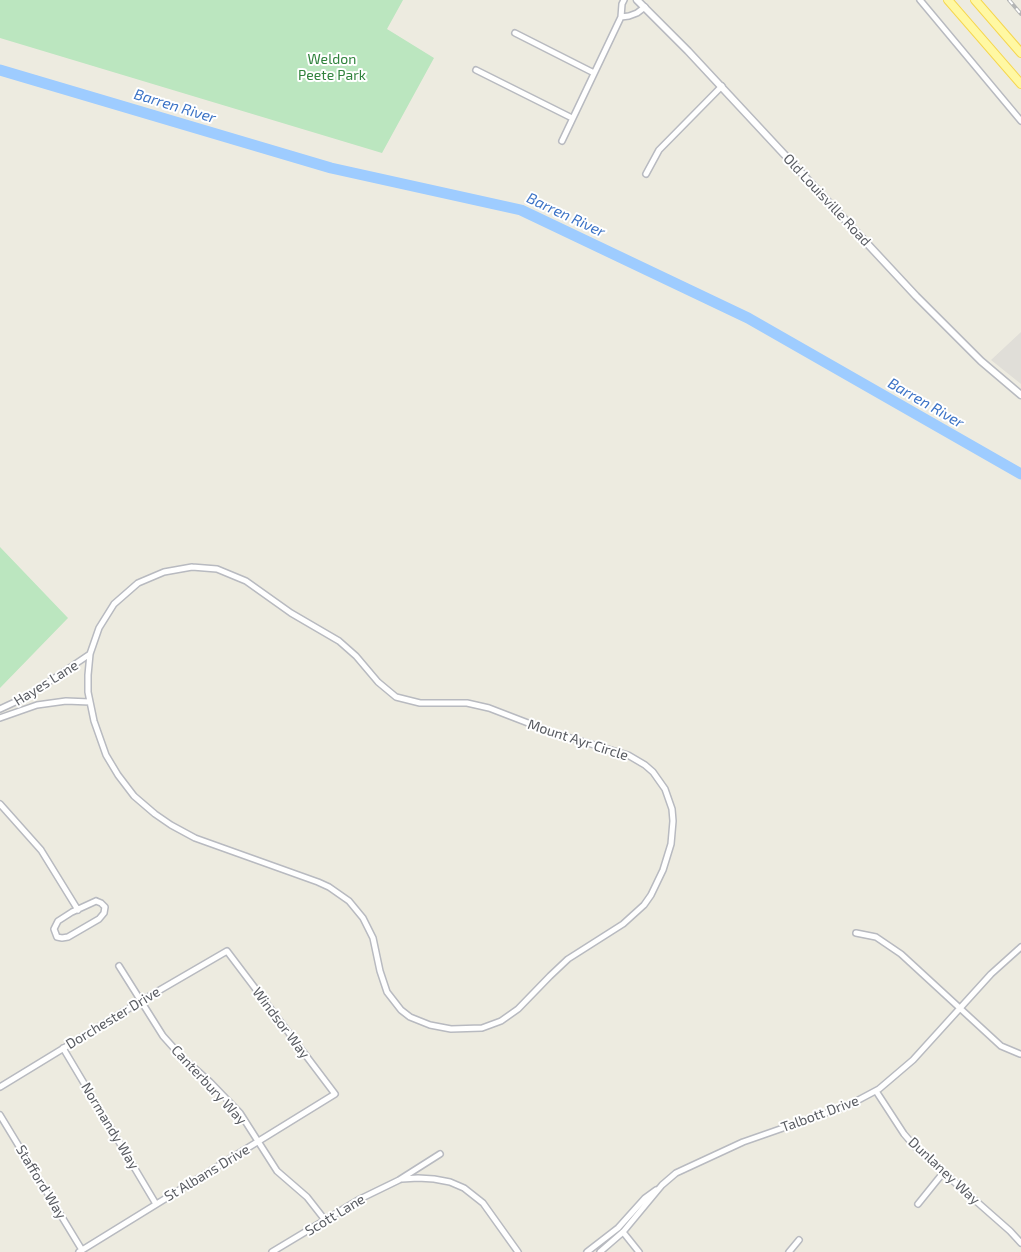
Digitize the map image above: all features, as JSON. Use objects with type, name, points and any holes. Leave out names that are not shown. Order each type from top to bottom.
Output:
[{"type":"main road","points":[[948,0],[1021,84]]},
{"type":"main road","points":[[975,0],[1021,53]]},
{"type":"street","points":[[562,141],[621,17],[624,0]]},
{"type":"street","name":"Old Louisville Road","points":[[638,0],[722,86],[916,296],[982,362],[1021,395]]},
{"type":"street","points":[[921,0],[1021,121]]},
{"type":"street","points":[[621,17],[637,13],[645,7]]},
{"type":"street","points":[[515,33],[594,73]]},
{"type":"street","points":[[476,70],[572,118]]},
{"type":"street","points":[[646,174],[660,150],[722,86]]},
{"type":"street","name":"Mount Ayr Circle","points":[[200,567],[226,572],[246,581],[291,613],[339,641],[356,656],[378,682],[396,697],[420,703],[478,705],[548,732],[618,752],[637,760],[656,776],[669,799],[673,820],[671,844],[657,883],[651,895],[638,910],[624,924],[568,959],[510,1016],[492,1025],[477,1028],[451,1029],[430,1026],[410,1016],[393,1002],[383,982],[376,949],[368,928],[357,909],[339,894],[312,880],[195,838],[162,820],[140,802],[123,782],[106,756],[97,732],[90,702],[88,675],[90,654],[99,628],[108,612],[123,595],[138,583],[164,572],[200,567]]},
{"type":"street","name":"Hayes Lane","points":[[0,709],[28,696],[90,654]]},
{"type":"street","name":"Hayes Lane","points":[[0,718],[37,705],[66,701],[90,702]]},
{"type":"street","points":[[0,804],[41,850],[78,910]]},
{"type":"street","points":[[96,901],[102,903],[105,909],[99,919],[88,926],[66,938],[57,937],[54,931],[56,923],[78,910],[96,901]]},
{"type":"street","points":[[856,933],[876,937],[895,950],[913,964],[1001,1046],[1020,1054]]},
{"type":"street","name":"Talbott Drive","points":[[600,1252],[623,1232],[662,1184],[676,1173],[717,1153],[763,1135],[838,1110],[876,1091],[913,1060],[991,974],[1021,947]]},
{"type":"street","name":"Dorchester Drive","points":[[0,1087],[227,951]]},
{"type":"street","name":"Windsor Way","points":[[227,951],[335,1094]]},
{"type":"street","name":"Canterbury Way","points":[[119,966],[164,1036],[181,1056],[240,1113],[276,1171],[308,1197],[325,1220]]},
{"type":"street","name":"Normandy Way","points":[[63,1048],[156,1204]]},
{"type":"street","name":"Dunlaney Way","points":[[876,1091],[904,1134],[930,1162],[1010,1231],[1021,1243]]},
{"type":"street","name":"St Albans Drive","points":[[81,1251],[335,1094]]},
{"type":"street","name":"Stafford Way","points":[[0,1115],[81,1251]]},
{"type":"street","name":"Scott Lane","points":[[272,1252],[374,1191],[399,1180],[440,1154]]},
{"type":"street","points":[[918,1204],[943,1173]]},
{"type":"street","name":"Scott Lane","points":[[399,1180],[434,1179],[450,1182],[464,1188],[483,1203],[518,1252]]},
{"type":"street","points":[[587,1252],[618,1228],[645,1198],[662,1184]]},
{"type":"street","points":[[623,1232],[639,1252]]},
{"type":"street","points":[[789,1252],[798,1240]]},
{"type":"shaded area","points":[[1021,332],[1021,384],[991,360]]},
{"type":"green space","name":"Weldon Peete Park","points":[[0,0],[403,0],[387,29],[434,58],[382,153],[0,38]]},
{"type":"green space","points":[[0,547],[68,618],[0,688]]},
{"type":"waterway","name":"Barren River","points":[[0,70],[331,168],[521,210],[748,318],[1021,474]]},
{"type":"railway","points":[[1009,0],[1021,14]]}]
